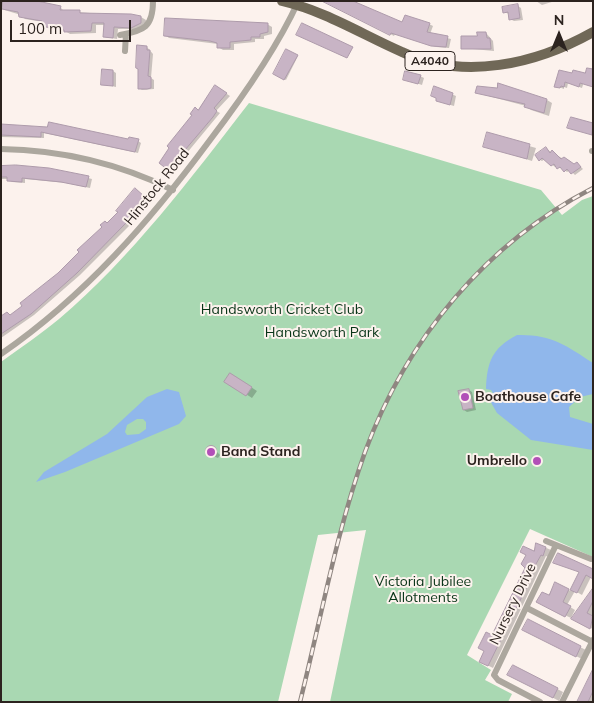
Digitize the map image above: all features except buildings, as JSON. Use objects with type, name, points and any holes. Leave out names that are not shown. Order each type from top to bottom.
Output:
[{"type":"main road","name":"A4040","points":[[282,1],[298,3],[403,53],[461,66],[486,67],[512,64],[588,37],[593,32]]},
{"type":"street","points":[[125,51],[123,35],[141,30],[150,23],[153,1]]},
{"type":"street","name":"Hinstock Road","points":[[1,354],[54,315],[81,291],[123,248],[173,190],[242,97],[298,3]]},
{"type":"street","points":[[1,149],[67,154],[136,172],[173,190]]},
{"type":"street","points":[[546,541],[591,559]]},
{"type":"street","name":"Nursery Drive","points":[[540,702],[498,680],[494,675],[556,545]]},
{"type":"street","points":[[527,608],[592,641],[562,702]]},
{"type":"green space","name":"Handsworth Park","points":[[249,103],[541,190],[562,215],[582,200],[593,196],[593,557],[530,529],[467,655],[491,670],[485,680],[512,694],[508,702],[330,702],[366,530],[318,535],[278,702],[1,702],[1,362],[59,319],[111,270],[160,216]]},
{"type":"water","points":[[517,335],[539,336],[557,342],[593,363],[593,394],[580,397],[569,407],[570,417],[593,424],[593,450],[531,440],[497,413],[489,399],[493,393],[491,390],[486,389],[490,363],[496,351]]},
{"type":"water","points":[[167,389],[179,392],[186,416],[179,424],[65,472],[36,482],[44,472],[107,434],[147,397]],"holes":[[[137,419],[143,419],[146,422],[146,429],[139,434],[127,435],[125,432],[127,425]]]},
{"type":"railway","points":[[300,702],[337,545],[355,483],[365,452],[382,411],[403,371],[427,334],[454,299],[485,266],[518,237],[554,211],[593,188]]},
{"type":"place","name":"Boathouse Cafe","points":[[465,397]]},
{"type":"place","name":"Band Stand","points":[[211,452]]},
{"type":"place","name":"Umbrello","points":[[537,461]]},
{"type":"park label","name":"Handsworth Cricket Club","points":[[282,310]]},
{"type":"park label","name":"Victoria Jubilee Allotments","points":[[423,590]]}]
